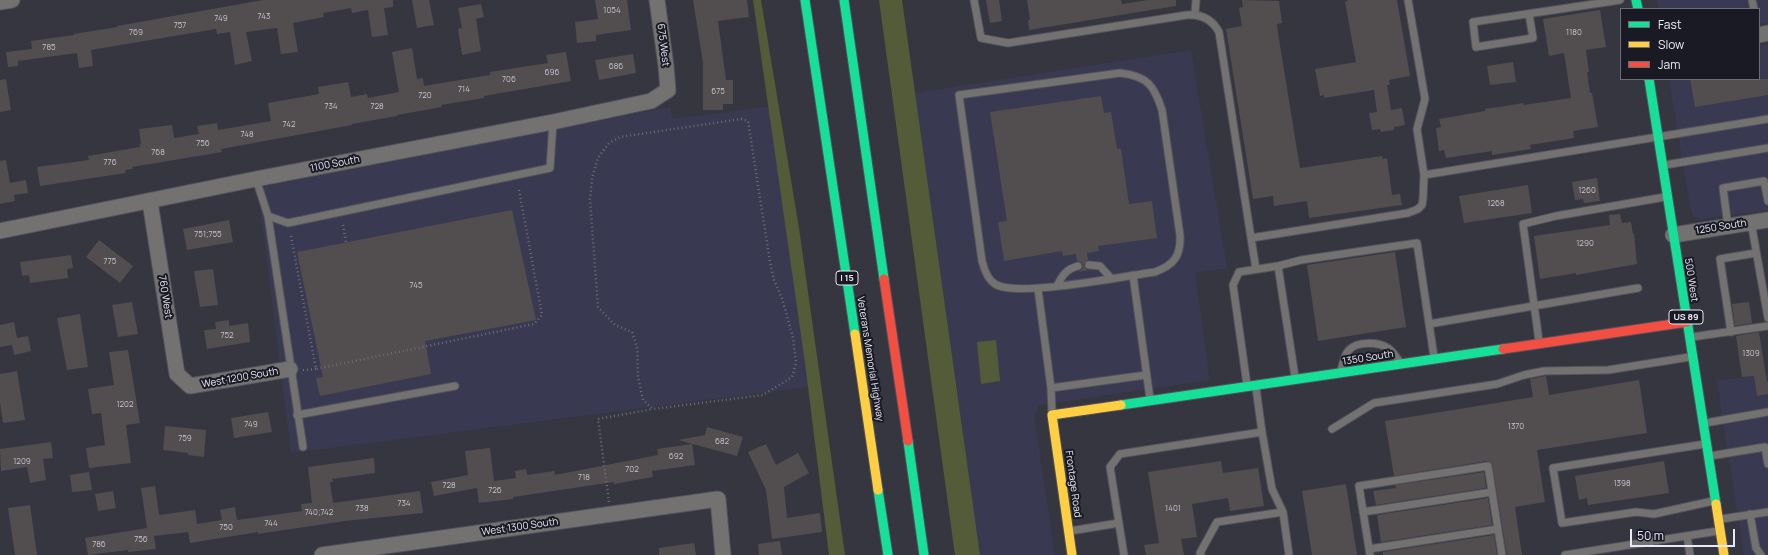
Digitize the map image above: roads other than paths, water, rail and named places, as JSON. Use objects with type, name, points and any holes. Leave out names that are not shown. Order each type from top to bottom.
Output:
[{"type":"main road","name":"Veterans Memorial Highway","points":[[805,0],[888,555]]},
{"type":"main road","points":[[844,0],[924,555]]},
{"type":"main road","name":"500 West","points":[[1649,80],[1724,555]]},
{"type":"main road","name":"1350 South","points":[[1052,415],[1687,322]]},
{"type":"main road","name":"Frontage Road","points":[[1052,415],[1072,555]]},
{"type":"street","points":[[0,2],[12,0]]},
{"type":"street","name":"675 West","points":[[658,0],[668,90]]},
{"type":"street","name":"1100 South","points":[[0,232],[553,122],[651,101],[668,90]]},
{"type":"street","name":"760 West","points":[[150,202],[177,374],[190,386]]},
{"type":"street","name":"1250 South","points":[[1673,235],[1768,220]]},
{"type":"street","name":"West 1200 South","points":[[190,386],[295,369]]},
{"type":"street","name":"West 1300 South","points":[[322,555],[718,499],[723,555]]},
{"type":"lane","points":[[974,0],[980,38],[1008,43],[1195,14],[1212,22],[1219,32],[1256,269]]},
{"type":"lane","points":[[1195,14],[1196,0]]},
{"type":"lane","points":[[1251,238],[1413,211],[1422,204],[1424,175],[1417,129],[1425,99],[1408,0]]},
{"type":"lane","points":[[1529,14],[1533,38],[1476,47],[1473,22],[1620,0]]},
{"type":"lane","points":[[1120,73],[1135,75],[1144,79],[1153,87],[1158,96],[1162,110],[1181,245],[1178,255],[1172,263],[1155,272],[1133,275],[1038,289],[1012,290],[994,284],[984,269],[959,94],[1120,73]]},
{"type":"lane","points":[[1424,175],[1768,119]]},
{"type":"lane","points":[[268,216],[288,223],[550,168],[553,122]]},
{"type":"lane","points":[[1662,166],[1768,148]]},
{"type":"lane","points":[[256,180],[268,216],[295,369],[297,415],[303,447]]},
{"type":"lane","points":[[1728,226],[1723,188],[1764,181],[1768,201]]},
{"type":"lane","points":[[1539,344],[1523,224],[1556,216],[1667,196]]},
{"type":"lane","points":[[1751,222],[1768,318]]},
{"type":"lane","points":[[1289,555],[1282,512],[1272,489],[1262,432],[1251,386],[1233,285],[1239,272],[1278,266],[1301,260],[1416,243],[1434,359]]},
{"type":"lane","points":[[1731,332],[1720,259],[1756,253]]},
{"type":"lane","points":[[1089,265],[1100,266],[1111,278]]},
{"type":"lane","points":[[1056,286],[1064,273],[1078,266]]},
{"type":"lane","points":[[1278,266],[1295,380]]},
{"type":"lane","points":[[1133,275],[1150,401]]},
{"type":"lane","points":[[1429,324],[1518,310],[1638,288]]},
{"type":"lane","points":[[1038,289],[1051,388],[1052,415]]},
{"type":"lane","points":[[1689,338],[1768,326]]},
{"type":"lane","points":[[1340,373],[1349,350],[1354,346],[1366,344],[1377,344],[1386,347],[1401,364]]},
{"type":"lane","points":[[1332,429],[1374,403],[1497,384],[1524,374],[1544,371],[1608,370],[1692,357]]},
{"type":"lane","points":[[1051,388],[1146,375]]},
{"type":"lane","points":[[297,415],[455,386]]},
{"type":"lane","points":[[1703,423],[1768,412]]},
{"type":"lane","points":[[1124,555],[1110,467],[1120,454],[1262,432]]},
{"type":"lane","points":[[1706,443],[1553,468],[1562,523],[1636,512],[1654,514],[1715,501]]},
{"type":"lane","points":[[1708,456],[1765,447],[1768,464]]},
{"type":"lane","points":[[1498,529],[1370,552],[1359,486],[1488,466],[1492,492],[1498,529],[1502,555]]},
{"type":"lane","points":[[1364,512],[1492,492]]},
{"type":"lane","points":[[1201,555],[1217,522],[1282,512]]},
{"type":"lane","points":[[1718,520],[1768,512]]},
{"type":"lane","points":[[1750,514],[1756,548],[1761,555]]},
{"type":"lane","points":[[1068,532],[1119,523]]},
{"type":"lane","points":[[1565,555],[1720,530]]},
{"type":"lane","points":[[1687,536],[1690,555]]}]
